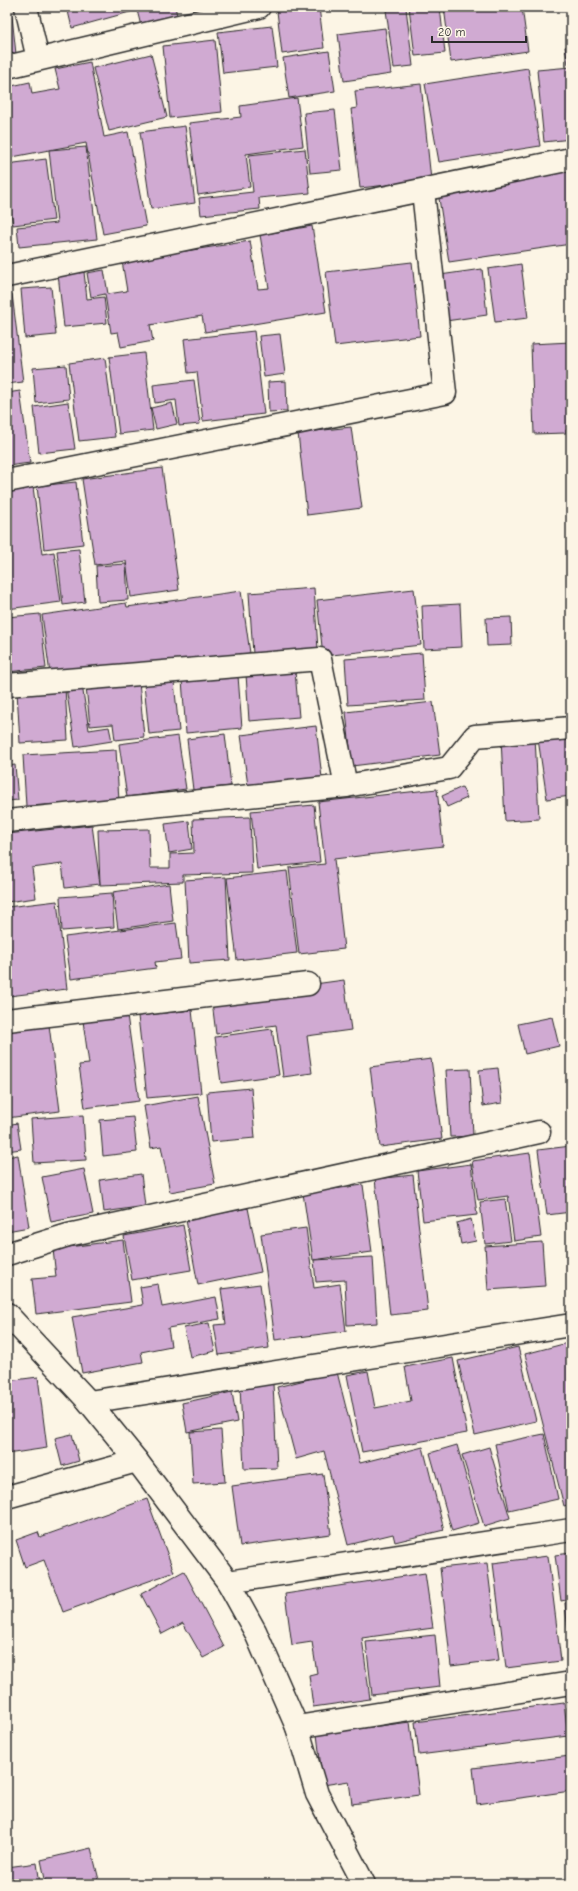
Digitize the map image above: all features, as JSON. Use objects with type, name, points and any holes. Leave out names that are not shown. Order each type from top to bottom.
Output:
[{"type":"street","points":[[26,7],[38,59]]},
{"type":"street","points":[[7,67],[247,8]]},
{"type":"street","points":[[7,276],[423,191],[571,159]]},
{"type":"street","points":[[7,481],[445,393],[423,191]]},
{"type":"street","points":[[7,685],[320,659],[346,786]]},
{"type":"street","points":[[7,821],[346,786],[449,768],[475,736],[571,728]]},
{"type":"street","points":[[7,1020],[308,984]]},
{"type":"street","points":[[7,1254],[68,1235],[539,1132]]},
{"type":"street","points":[[7,1314],[88,1402],[137,1461],[228,1582],[255,1631],[297,1727],[317,1794],[364,1884]]},
{"type":"street","points":[[88,1402],[571,1324]]},
{"type":"street","points":[[7,1498],[137,1461]]},
{"type":"street","points":[[228,1582],[571,1530]]},
{"type":"street","points":[[297,1727],[571,1683]]},
{"type":"building","points":[[7,7],[11,7],[16,54],[7,55]]},
{"type":"building","points":[[67,7],[175,7],[177,15],[141,26],[137,10],[72,28]]},
{"type":"building","points":[[319,7],[324,48],[282,54],[277,11]]},
{"type":"building","points":[[409,7],[440,7],[445,53],[415,56]]},
{"type":"building","points":[[444,7],[522,7],[528,51],[451,62]]},
{"type":"building","points":[[406,8],[413,66],[394,68],[386,10]]},
{"type":"building","points":[[272,26],[277,67],[223,73],[218,32]]},
{"type":"building","points":[[385,28],[391,74],[344,81],[338,34]]},
{"type":"building","points":[[215,40],[222,112],[170,118],[163,46]]},
{"type":"building","points":[[571,46],[571,64],[568,64],[565,47]]},
{"type":"building","points":[[329,51],[335,91],[289,98],[283,58]]},
{"type":"building","points":[[151,54],[167,117],[109,131],[93,68]]},
{"type":"building","points":[[90,62],[104,137],[128,132],[146,226],[103,234],[86,143],[7,158],[7,87],[30,82],[32,94],[60,89],[55,69]]},
{"type":"building","points":[[571,67],[571,139],[544,142],[537,70]]},
{"type":"building","points":[[528,68],[540,146],[439,162],[425,84]]},
{"type":"building","points":[[421,84],[431,180],[360,188],[351,109],[357,108],[355,91]]},
{"type":"building","points":[[297,98],[303,146],[246,154],[250,187],[198,195],[189,123],[241,117],[240,106]]},
{"type":"building","points":[[335,110],[342,170],[310,173],[304,113]]},
{"type":"building","points":[[185,126],[195,203],[151,209],[140,132]]},
{"type":"building","points":[[86,147],[97,239],[19,247],[17,227],[57,223],[49,150]]},
{"type":"building","points":[[305,149],[310,193],[259,198],[260,209],[201,215],[199,198],[253,192],[249,155]]},
{"type":"building","points":[[46,159],[54,220],[13,225],[7,186],[7,164]]},
{"type":"building","points":[[571,171],[571,244],[449,262],[438,192]]},
{"type":"building","points":[[7,226],[10,249],[7,250]]},
{"type":"building","points":[[312,226],[326,312],[205,332],[202,316],[150,325],[153,341],[121,347],[118,332],[111,333],[105,294],[91,297],[87,273],[104,270],[108,294],[127,291],[122,261],[250,241],[258,289],[269,288],[260,235]]},
{"type":"building","points":[[412,262],[420,336],[335,346],[326,272]]},
{"type":"building","points":[[521,264],[528,318],[495,322],[488,269]]},
{"type":"building","points":[[482,269],[487,315],[446,321],[440,275]]},
{"type":"building","points":[[84,272],[87,299],[104,297],[107,323],[64,327],[58,274]]},
{"type":"building","points":[[51,287],[56,335],[25,338],[21,289]]},
{"type":"building","points":[[12,294],[23,382],[7,384],[7,295]]},
{"type":"building","points":[[254,331],[264,414],[203,421],[197,372],[188,373],[184,339]]},
{"type":"building","points":[[280,334],[285,374],[264,377],[259,336]]},
{"type":"building","points":[[571,342],[571,430],[566,430],[566,433],[534,434],[531,344]]},
{"type":"building","points":[[144,353],[153,430],[119,434],[109,357]]},
{"type":"building","points":[[105,358],[115,437],[79,441],[69,363]]},
{"type":"building","points":[[66,365],[69,399],[36,403],[33,368]]},
{"type":"building","points":[[194,380],[200,424],[179,426],[176,400],[155,403],[153,385]]},
{"type":"building","points":[[286,381],[287,411],[269,412],[268,382]]},
{"type":"building","points":[[20,391],[30,463],[7,466],[7,393]]},
{"type":"building","points":[[68,402],[75,449],[39,453],[34,407]]},
{"type":"building","points":[[172,403],[177,424],[156,429],[151,408]]},
{"type":"building","points":[[351,427],[362,508],[307,515],[298,433]]},
{"type":"building","points":[[162,468],[179,590],[131,597],[126,561],[95,565],[82,479]]},
{"type":"building","points":[[76,482],[83,544],[44,549],[37,486]]},
{"type":"building","points":[[33,487],[42,554],[54,552],[61,602],[7,609],[7,491]]},
{"type":"building","points":[[79,549],[85,602],[63,605],[57,551]]},
{"type":"building","points":[[126,564],[128,600],[98,602],[96,566]]},
{"type":"building","points":[[314,588],[318,650],[253,654],[249,593]]},
{"type":"building","points":[[414,589],[421,645],[323,656],[317,600]]},
{"type":"building","points":[[241,591],[250,653],[127,671],[125,664],[50,674],[42,615],[126,603],[127,607]]},
{"type":"building","points":[[460,604],[462,647],[424,649],[422,606]]},
{"type":"building","points":[[40,614],[46,668],[7,672],[7,617]]},
{"type":"building","points":[[511,617],[512,645],[487,646],[486,618]]},
{"type":"building","points":[[422,653],[425,700],[348,705],[345,659]]},
{"type":"building","points":[[295,671],[299,717],[249,721],[246,674]]},
{"type":"building","points":[[238,676],[242,728],[186,733],[182,680]]},
{"type":"building","points":[[139,681],[144,737],[115,740],[113,724],[90,726],[86,686]]},
{"type":"building","points":[[174,682],[179,731],[149,734],[144,684]]},
{"type":"building","points":[[82,685],[89,730],[109,727],[112,741],[75,747],[66,687]]},
{"type":"building","points":[[65,688],[68,740],[20,743],[17,691]]},
{"type":"building","points":[[433,702],[440,755],[352,766],[346,712]]},
{"type":"building","points":[[7,721],[12,762],[7,763]]},
{"type":"building","points":[[316,726],[322,778],[248,786],[241,735]]},
{"type":"building","points":[[225,734],[231,786],[193,790],[187,739]]},
{"type":"building","points":[[571,735],[571,796],[547,799],[538,739]]},
{"type":"building","points":[[178,736],[186,789],[127,797],[119,744]]},
{"type":"building","points":[[535,736],[539,819],[505,821],[501,738]]},
{"type":"building","points":[[116,750],[119,801],[26,806],[23,755]]},
{"type":"building","points":[[15,765],[18,800],[7,801],[7,766]]},
{"type":"building","points":[[462,787],[467,798],[447,807],[442,796]]},
{"type":"building","points":[[437,789],[443,846],[334,859],[344,949],[299,954],[289,868],[325,864],[318,802]]},
{"type":"building","points":[[314,805],[320,862],[257,869],[251,811]]},
{"type":"building","points":[[250,817],[252,873],[183,875],[183,882],[100,885],[98,830],[149,829],[150,868],[170,868],[170,854],[194,853],[193,819]]},
{"type":"building","points":[[189,821],[192,849],[169,853],[165,824]]},
{"type":"building","points":[[92,825],[100,884],[65,888],[62,864],[32,868],[36,898],[7,902],[7,834]]},
{"type":"building","points":[[287,871],[297,953],[237,960],[227,878]]},
{"type":"building","points":[[226,877],[230,960],[189,963],[185,880]]},
{"type":"building","points":[[169,884],[173,921],[118,929],[113,892]]},
{"type":"building","points":[[112,893],[114,927],[62,931],[60,897]]},
{"type":"building","points":[[57,901],[67,989],[9,996],[7,975],[7,907]]},
{"type":"building","points":[[176,923],[181,959],[155,962],[156,968],[71,979],[65,937]]},
{"type":"building","points":[[344,980],[351,1030],[307,1036],[312,1073],[283,1077],[276,1025],[216,1034],[212,1002],[278,989]]},
{"type":"building","points":[[192,1010],[201,1093],[147,1098],[138,1016]]},
{"type":"building","points":[[127,1015],[139,1101],[85,1108],[79,1065],[89,1064],[83,1021]]},
{"type":"building","points":[[552,1017],[559,1046],[525,1054],[518,1024]]},
{"type":"building","points":[[49,1025],[60,1111],[7,1118],[7,1030]]},
{"type":"building","points":[[272,1029],[279,1075],[221,1083],[215,1037]]},
{"type":"building","points":[[431,1059],[442,1139],[380,1147],[370,1067]]},
{"type":"building","points":[[498,1068],[502,1103],[483,1106],[479,1070]]},
{"type":"building","points":[[470,1069],[473,1136],[450,1137],[446,1070]]},
{"type":"building","points":[[251,1088],[255,1138],[211,1142],[207,1092]]},
{"type":"building","points":[[198,1096],[215,1184],[170,1192],[161,1146],[151,1148],[144,1106]]},
{"type":"building","points":[[83,1115],[86,1160],[34,1163],[31,1119]]},
{"type":"building","points":[[133,1117],[137,1152],[103,1156],[100,1120]]},
{"type":"building","points":[[17,1123],[21,1149],[7,1151],[7,1125]]},
{"type":"building","points":[[571,1146],[571,1212],[547,1215],[538,1150]]},
{"type":"building","points":[[530,1153],[541,1237],[514,1241],[508,1196],[478,1200],[472,1161]]},
{"type":"building","points":[[18,1155],[29,1227],[7,1231],[7,1157]]},
{"type":"building","points":[[471,1164],[477,1215],[423,1221],[417,1171]]},
{"type":"building","points":[[84,1169],[93,1214],[51,1222],[42,1177]]},
{"type":"building","points":[[141,1174],[145,1206],[104,1212],[100,1180]]},
{"type":"building","points":[[413,1175],[428,1311],[390,1315],[375,1179]]},
{"type":"building","points":[[363,1185],[372,1252],[313,1260],[303,1193]]},
{"type":"building","points":[[505,1199],[511,1241],[485,1244],[480,1202]]},
{"type":"building","points":[[248,1208],[261,1272],[198,1285],[186,1220]]},
{"type":"building","points":[[471,1219],[476,1241],[461,1244],[457,1223]]},
{"type":"building","points":[[183,1225],[191,1270],[132,1280],[124,1236]]},
{"type":"building","points":[[306,1228],[314,1288],[340,1284],[346,1331],[275,1340],[261,1234]]},
{"type":"building","points":[[123,1240],[131,1302],[36,1314],[32,1279],[56,1277],[53,1249]]},
{"type":"building","points":[[542,1242],[545,1286],[488,1290],[485,1246]]},
{"type":"building","points":[[373,1257],[377,1323],[347,1325],[345,1280],[316,1282],[314,1260]]},
{"type":"building","points":[[158,1284],[162,1307],[216,1297],[220,1319],[168,1328],[171,1346],[141,1352],[143,1362],[82,1373],[72,1317],[143,1305],[140,1287]]},
{"type":"building","points":[[260,1284],[269,1348],[219,1355],[214,1325],[226,1324],[221,1289]]},
{"type":"building","points":[[209,1323],[215,1351],[190,1357],[184,1328]]},
{"type":"building","points":[[571,1342],[571,1504],[564,1506],[525,1354]]},
{"type":"building","points":[[518,1347],[536,1421],[475,1435],[458,1361]]},
{"type":"building","points":[[453,1358],[467,1433],[362,1452],[347,1375],[368,1371],[375,1408],[411,1401],[405,1367]]},
{"type":"building","points":[[337,1372],[360,1463],[423,1447],[444,1530],[395,1542],[393,1534],[348,1545],[324,1451],[296,1459],[277,1387]]},
{"type":"building","points":[[38,1377],[47,1448],[7,1454],[7,1381]]},
{"type":"building","points":[[273,1384],[277,1468],[244,1469],[240,1386]]},
{"type":"building","points":[[232,1392],[237,1422],[187,1432],[182,1403]]},
{"type":"building","points":[[221,1430],[225,1482],[193,1484],[190,1432]]},
{"type":"building","points":[[72,1434],[79,1461],[62,1466],[55,1438]]},
{"type":"building","points":[[544,1434],[558,1499],[509,1510],[495,1444]]},
{"type":"building","points":[[457,1445],[479,1523],[452,1531],[430,1453]]},
{"type":"building","points":[[489,1447],[510,1518],[484,1526],[462,1455]]},
{"type":"building","points":[[323,1474],[331,1534],[240,1546],[232,1486]]},
{"type":"building","points":[[147,1499],[174,1572],[63,1612],[44,1560],[25,1567],[16,1540],[38,1532],[40,1537]]},
{"type":"building","points":[[571,1553],[571,1599],[561,1601],[555,1555]]},
{"type":"building","points":[[548,1556],[561,1661],[506,1668],[493,1563]]},
{"type":"building","points":[[487,1563],[499,1660],[451,1666],[440,1568]]},
{"type":"building","points":[[184,1571],[224,1647],[203,1658],[183,1623],[162,1634],[141,1594]]},
{"type":"building","points":[[425,1573],[433,1628],[362,1638],[370,1699],[313,1707],[309,1675],[317,1673],[312,1642],[292,1645],[285,1594]]},
{"type":"building","points":[[571,1602],[571,1652],[570,1652],[565,1603]]},
{"type":"building","points":[[435,1635],[440,1687],[372,1695],[366,1642]]},
{"type":"building","points":[[567,1696],[571,1696],[571,1737]]},
{"type":"building","points":[[564,1703],[568,1736],[419,1755],[415,1722]]},
{"type":"building","points":[[410,1722],[419,1795],[352,1804],[349,1781],[323,1785],[317,1734]]},
{"type":"building","points":[[570,1756],[571,1791],[477,1804],[473,1768]]},
{"type":"building","points":[[91,1848],[100,1884],[46,1884],[41,1860]]},
{"type":"building","points":[[37,1863],[40,1884],[7,1884],[7,1867]]}]
